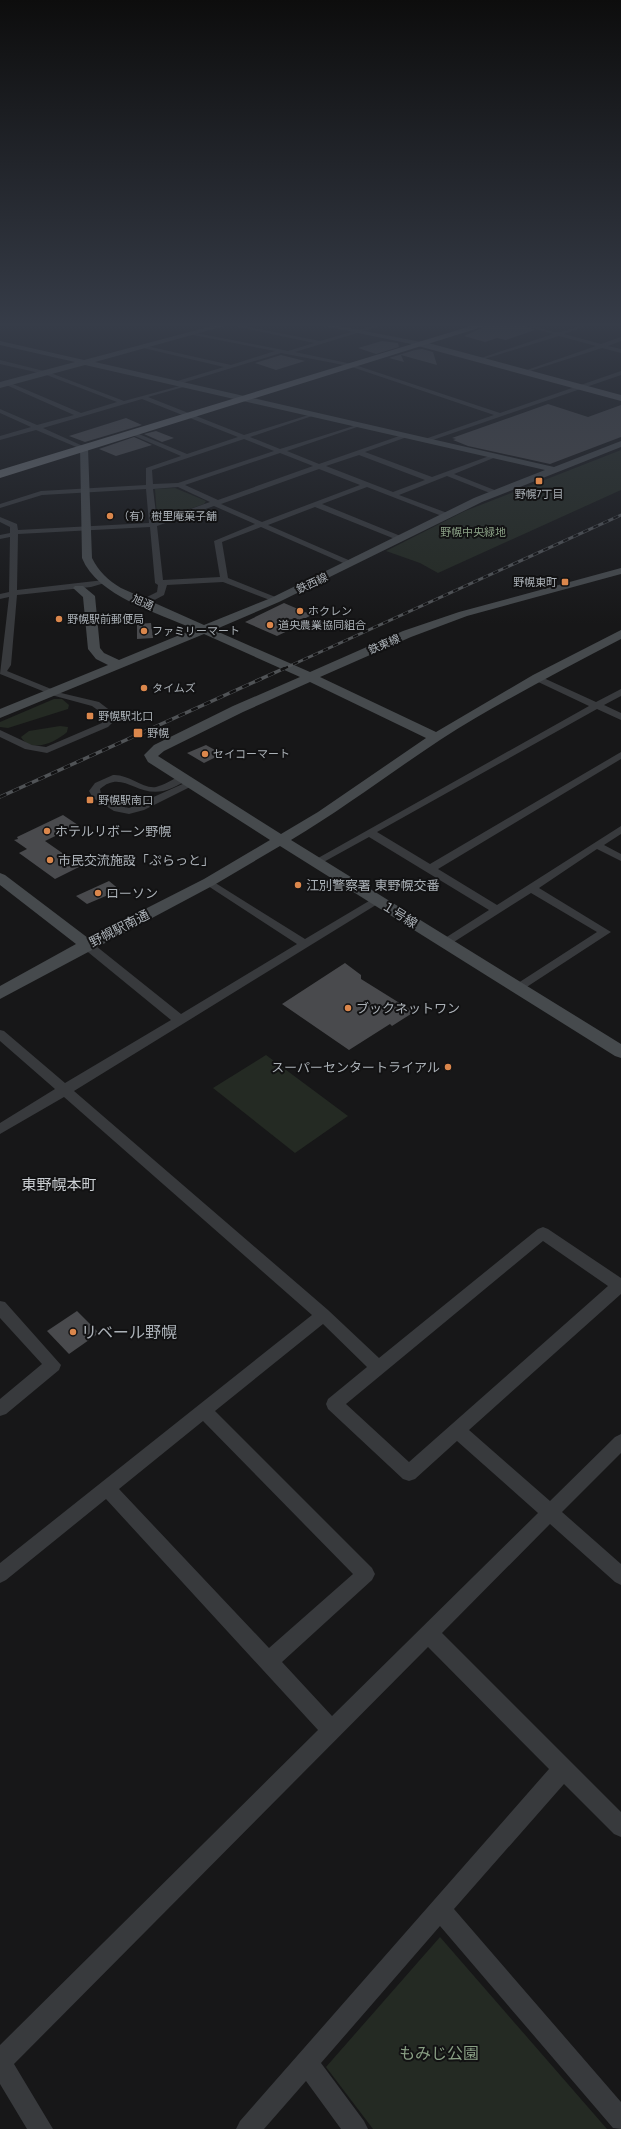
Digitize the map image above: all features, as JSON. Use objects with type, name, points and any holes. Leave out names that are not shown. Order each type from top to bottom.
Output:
[{"type":"highway","points":[[0,474],[158,425]]},
{"type":"street","points":[[33,425],[83,448]]},
{"type":"street","points":[[0,438],[43,425]]},
{"type":"street","points":[[214,425],[447,516]]},
{"type":"street","points":[[275,600],[225,579],[159,583],[148,469],[278,425]]},
{"type":"street","points":[[0,506],[42,493],[179,485],[357,425]]},
{"type":"street","points":[[360,425],[556,470]]},
{"type":"street","points":[[426,440],[470,425]]},
{"type":"street","points":[[132,433],[187,456]]},
{"type":"street","points":[[0,537],[14,533],[153,525],[405,436]]},
{"type":"street","name":"鉄西線","points":[[0,714],[275,600],[447,516],[498,493],[621,444]]},
{"type":"street","name":"旭通","points":[[83,448],[86,490],[87,558],[90,567],[104,582],[113,589],[310,677],[436,737]]},
{"type":"street","points":[[358,452],[432,480]]},
{"type":"street","points":[[392,495],[494,456]]},
{"type":"street","points":[[448,474],[498,493]]},
{"type":"street","points":[[179,485],[260,524],[350,564]]},
{"type":"street","points":[[225,579],[218,541],[366,485]]},
{"type":"street","points":[[316,504],[400,539]]},
{"type":"street","points":[[0,518],[14,526],[13,594],[7,665],[1,671],[66,697],[85,700],[96,704],[106,709],[111,715],[110,720],[105,725],[47,750],[28,748],[0,733]]},
{"type":"street","name":"鉄東線","points":[[159,748],[238,709],[407,634],[463,614],[621,572]]},
{"type":"street","points":[[0,597],[13,594],[79,588],[104,582]]},
{"type":"street","points":[[144,602],[161,593],[163,583]]},
{"type":"street","points":[[79,588],[89,596],[94,649],[100,656],[118,665]]},
{"type":"street","name":"野幌駅南通","points":[[0,993],[87,945],[209,882],[323,815],[436,737],[537,678],[619,637]]},
{"type":"street","points":[[537,678],[621,717]]},
{"type":"street","points":[[316,862],[621,692]]},
{"type":"street","name":"１号線","points":[[159,748],[152,753],[151,758],[621,1052]]},
{"type":"street","points":[[430,869],[621,756]]},
{"type":"street","points":[[113,778],[124,778],[144,788],[156,790],[187,781],[140,808],[129,811],[118,809],[97,796],[94,791],[98,784],[113,778]]},
{"type":"street","points":[[446,943],[621,829]]},
{"type":"street","points":[[369,832],[498,910]]},
{"type":"street","points":[[597,845],[621,858]]},
{"type":"street","points":[[0,878],[87,945],[180,1020]]},
{"type":"street","points":[[209,882],[306,944]]},
{"type":"street","points":[[519,988],[605,932],[531,888]]},
{"type":"street","points":[[0,1129],[378,900]]},
{"type":"street","points":[[3,1042],[66,1089],[323,1316],[378,1367]]},
{"type":"street","points":[[542,1233],[620,1286],[409,1473],[334,1404],[542,1233]]},
{"type":"street","points":[[0,1307],[53,1365],[0,1409]]},
{"type":"street","points":[[0,1574],[323,1316]]},
{"type":"street","points":[[204,1411],[366,1574],[268,1662]]},
{"type":"street","points":[[457,1430],[621,1576]]},
{"type":"street","points":[[41,2129],[0,2062],[621,1442]]},
{"type":"street","points":[[107,1488],[332,1730]]},
{"type":"street","points":[[429,1634],[621,1827]]},
{"type":"street","points":[[248,2129],[563,1769]]},
{"type":"street","points":[[440,1909],[621,2120]]},
{"type":"street","points":[[306,2062],[356,2129]]},
{"type":"green space","name":"野幌中央緑地","points":[[621,450],[621,490],[438,573],[420,563],[386,551],[465,511]]},
{"type":"green space","points":[[175,488],[206,501],[204,504],[163,518],[157,517],[155,489]]},
{"type":"green space","points":[[54,699],[62,699],[69,705],[68,709],[8,728],[0,727],[0,722]]},
{"type":"green space","points":[[60,726],[68,727],[67,732],[44,745],[31,745],[25,742],[21,737],[29,731]]},
{"type":"green space","points":[[266,1055],[348,1116],[295,1153],[213,1088]]},
{"type":"green space","name":"もみじ公園","points":[[440,1937],[607,2129],[373,2129],[326,2067]]},
{"type":"building","points":[[103,425],[141,425],[85,442],[69,436]]},
{"type":"building","points":[[488,425],[621,425],[621,437],[550,464],[468,446],[453,440],[456,439],[452,438]]},
{"type":"building","points":[[156,431],[174,438],[162,442],[144,434]]},
{"type":"building","points":[[134,437],[152,445],[116,456],[99,449]]},
{"type":"building","points":[[284,603],[312,615],[291,625],[296,627],[277,636],[245,622]]},
{"type":"building","name":"ファミリーマート","points":[[151,623],[153,638],[137,639],[137,624]]},
{"type":"building","name":"セイコーマート","points":[[206,745],[222,754],[204,763],[187,753]]},
{"type":"building","points":[[63,815],[78,825],[45,841],[81,866],[55,879],[19,853],[27,849],[14,840],[18,839],[17,837]]},
{"type":"building","name":"ローソン","points":[[109,881],[120,890],[87,904],[76,896]]},
{"type":"building","name":"ブックネットワン","points":[[345,963],[361,975],[361,979],[414,1012],[392,1026],[390,1024],[349,1050],[282,1004]]},
{"type":"building","name":"リベール野幌","points":[[77,1311],[99,1333],[69,1354],[47,1331]]},
{"type":"railway","points":[[283,669],[621,515]]},
{"type":"railway","points":[[0,797],[285,668]]},
{"type":"place","name":"野幌7丁目","points":[[539,481]]},
{"type":"place","name":"（有）樹里庵菓子舗","points":[[110,516]]},
{"type":"place","name":"野幌東町","points":[[565,582]]},
{"type":"place","name":"ホクレン","points":[[300,611]]},
{"type":"place","name":"野幌駅前郵便局","points":[[59,619]]},
{"type":"place","name":"道央農業協同組合","points":[[270,625]]},
{"type":"place","name":"ファミリーマート","points":[[144,631]]},
{"type":"place","name":"タイムズ","points":[[144,688]]},
{"type":"place","name":"野幌駅北口","points":[[90,716]]},
{"type":"place","name":"野幌","points":[[138,733]]},
{"type":"place","name":"セイコーマート","points":[[205,754]]},
{"type":"place","name":"野幌駅南口","points":[[90,800]]},
{"type":"place","name":"ホテルリボーン野幌","points":[[47,831]]},
{"type":"place","name":"市民交流施設「ぷらっと」","points":[[50,860]]},
{"type":"place","name":"江別警察署 東野幌交番","points":[[298,885]]},
{"type":"place","name":"ローソン","points":[[98,893]]},
{"type":"place","name":"ブックネットワン","points":[[348,1008]]},
{"type":"place","name":"スーパーセンタートライアル","points":[[448,1067]]},
{"type":"place","name":"リベール野幌","points":[[73,1332]]},
{"type":"district","name":"東野幌本町","points":[[59,1185]]}]
